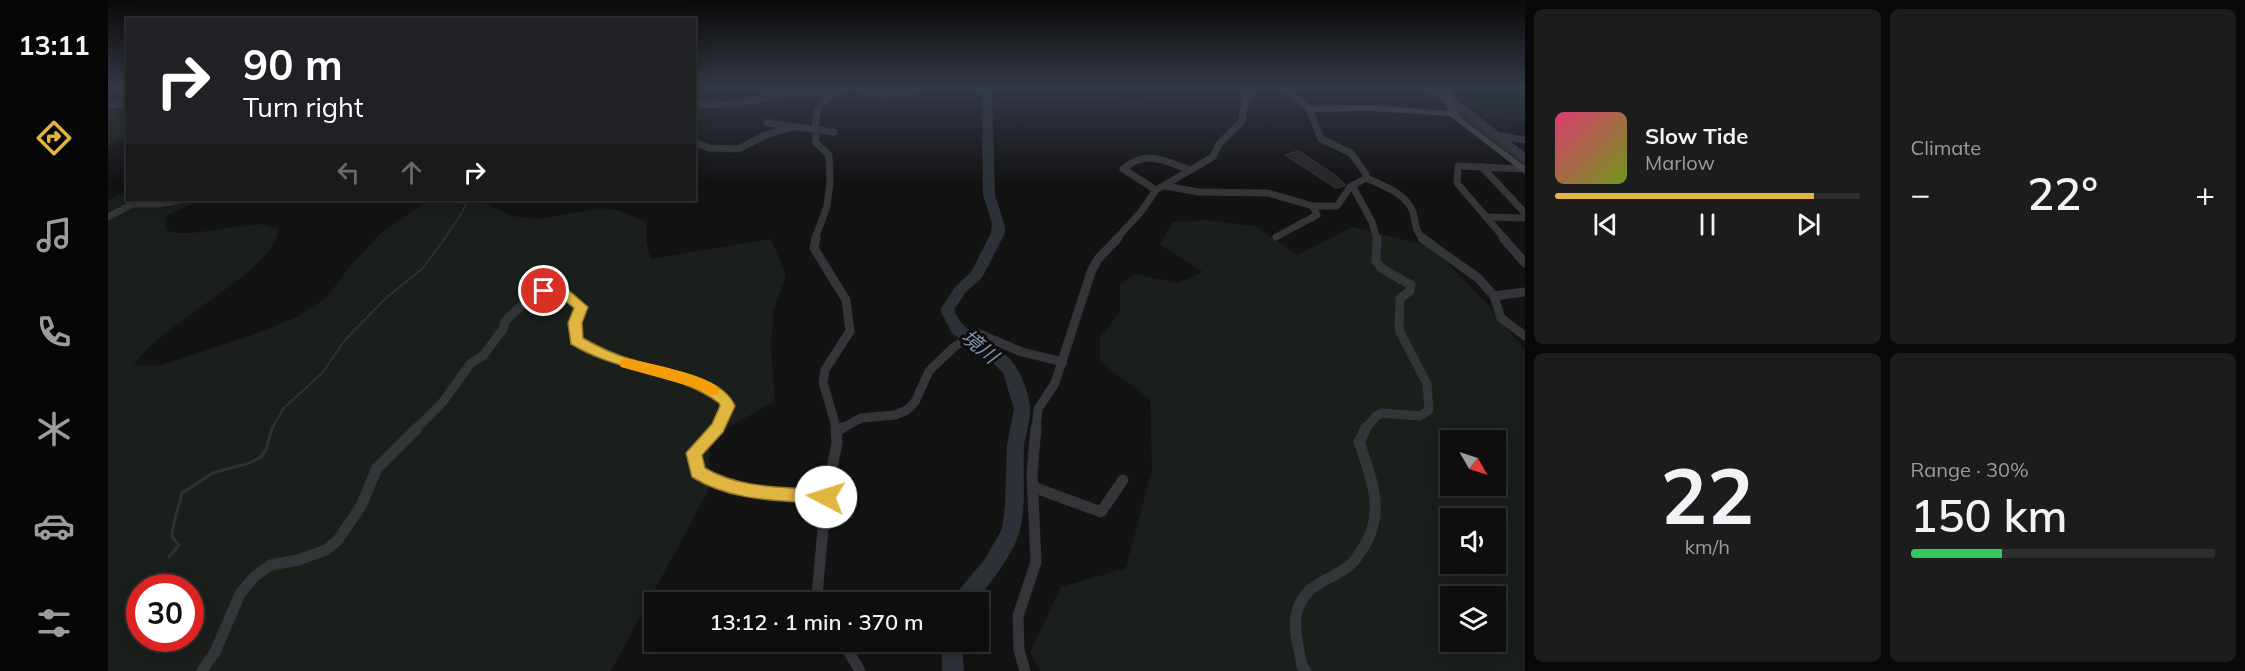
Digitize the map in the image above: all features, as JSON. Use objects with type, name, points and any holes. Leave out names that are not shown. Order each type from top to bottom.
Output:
[{"type":"street","points":[[815,119],[816,143],[829,155],[830,183],[827,206],[816,235],[814,248],[846,300],[850,331],[825,370],[824,382],[837,431],[837,444],[826,497],[817,592]]},
{"type":"street","points":[[1026,669],[1019,650],[1018,616],[1036,562],[1032,473],[1038,409],[1055,383],[1091,272],[1098,259],[1161,188],[1213,157],[1219,144],[1242,119]]},
{"type":"street","points":[[1314,119],[1321,139],[1351,153],[1366,174],[1366,178]]},
{"type":"street","points":[[1470,119],[1524,170]]},
{"type":"street","points":[[1476,119],[1525,157]]},
{"type":"street","points":[[767,123],[834,132]]},
{"type":"street","points":[[696,143],[709,148],[739,149],[763,136],[794,127]]},
{"type":"street","points":[[1497,135],[1525,140]]},
{"type":"street","points":[[1190,170],[1146,156],[1137,157],[1123,169],[1161,188],[1199,192],[1268,193],[1313,206],[1337,206],[1352,185],[1366,178]]},
{"type":"street","points":[[1524,170],[1458,166],[1457,183],[1525,263]]},
{"type":"street","points":[[1482,167],[1525,213]]},
{"type":"street","points":[[1366,178],[1406,198],[1413,213],[1417,232],[1485,282],[1494,296],[1501,318],[1525,336]]},
{"type":"street","points":[[1306,671],[1302,666],[1295,618],[1303,596],[1326,578],[1351,565],[1370,539],[1377,513],[1371,478],[1359,442],[1371,417],[1382,411],[1420,416],[1429,410],[1430,394],[1427,384],[1399,330],[1400,298],[1410,291],[1411,285],[1381,268],[1376,261],[1380,250],[1376,231],[1352,185]]},
{"type":"street","points":[[108,217],[139,201],[158,204],[174,201]]},
{"type":"street","points":[[1276,237],[1317,215],[1313,206]]},
{"type":"street","points":[[1487,217],[1525,218]]},
{"type":"street","points":[[202,671],[214,652],[240,594],[255,576],[271,565],[298,560],[326,550],[338,540],[361,506],[377,468],[442,403],[471,363],[483,356],[504,329],[505,321],[520,305],[544,291],[562,292],[581,307],[575,323],[576,340],[593,351],[697,383],[725,399],[728,406],[718,428],[694,453],[697,472],[714,482],[742,490],[826,497]]},
{"type":"street","points":[[1494,296],[1525,292]]},
{"type":"street","points":[[837,431],[861,418],[894,415],[907,410],[915,402],[929,371],[954,347],[977,333],[1022,352],[1063,362]]},
{"type":"street","points":[[1033,487],[1101,512],[1123,480]]},
{"type":"street","points":[[849,652],[860,671]]},
{"type":"shaded area","points":[[108,119],[124,119],[126,135],[108,146]]},
{"type":"shaded area","points":[[1504,119],[1525,119],[1525,122]]},
{"type":"shaded area","points":[[126,192],[126,201],[198,201],[166,216],[165,230],[175,233],[192,233],[259,224],[278,229],[273,245],[259,262],[166,332],[147,349],[134,366],[162,365],[250,336],[295,318],[326,298],[352,264],[380,234],[422,204],[436,201],[481,201],[512,216],[538,219],[600,208],[618,210],[646,222],[646,241],[651,259],[771,239],[786,275],[774,309],[771,347],[775,401],[710,438],[708,491],[654,592],[644,592],[644,610],[611,671],[108,671],[108,200]]},
{"type":"shaded area","points":[[1206,220],[1255,226],[1297,255],[1352,227],[1432,247],[1486,303],[1525,350],[1525,671],[1041,671],[1030,652],[1061,587],[1126,568],[1152,470],[1150,399],[1100,362],[1100,337],[1120,312],[1120,285],[1135,274],[1177,283],[1203,272],[1160,244],[1173,222]]},
{"type":"building","points":[[1298,151],[1335,175],[1345,185],[1336,188],[1285,155]]},
{"type":"waterway","name":"境川","points":[[970,592],[998,557],[1011,529],[1015,505],[1016,445],[1022,409],[1009,369],[994,354],[957,329],[947,310],[960,290],[977,275],[998,233],[998,223],[989,195],[988,119]]},
{"type":"waterway","points":[[1471,119],[1525,161]]},
{"type":"waterway","points":[[444,239],[462,213],[467,201]]},
{"type":"waterway","points":[[272,429],[284,408],[323,372],[345,340],[386,298],[423,268],[445,238]]},
{"type":"waterway","points":[[169,557],[179,545],[172,537],[172,532],[182,493],[213,473],[260,458],[266,450],[272,429]]},
{"type":"waterway","name":"境川","points":[[952,652],[953,671]]},
{"type":"slow traffic","points":[[626,363],[697,383],[713,390]]},
{"type":"route","points":[[544,291],[562,292],[581,307],[575,323],[576,340],[593,351],[697,383],[725,399],[728,406],[718,428],[694,453],[697,472],[714,482],[742,490],[826,497]]}]
